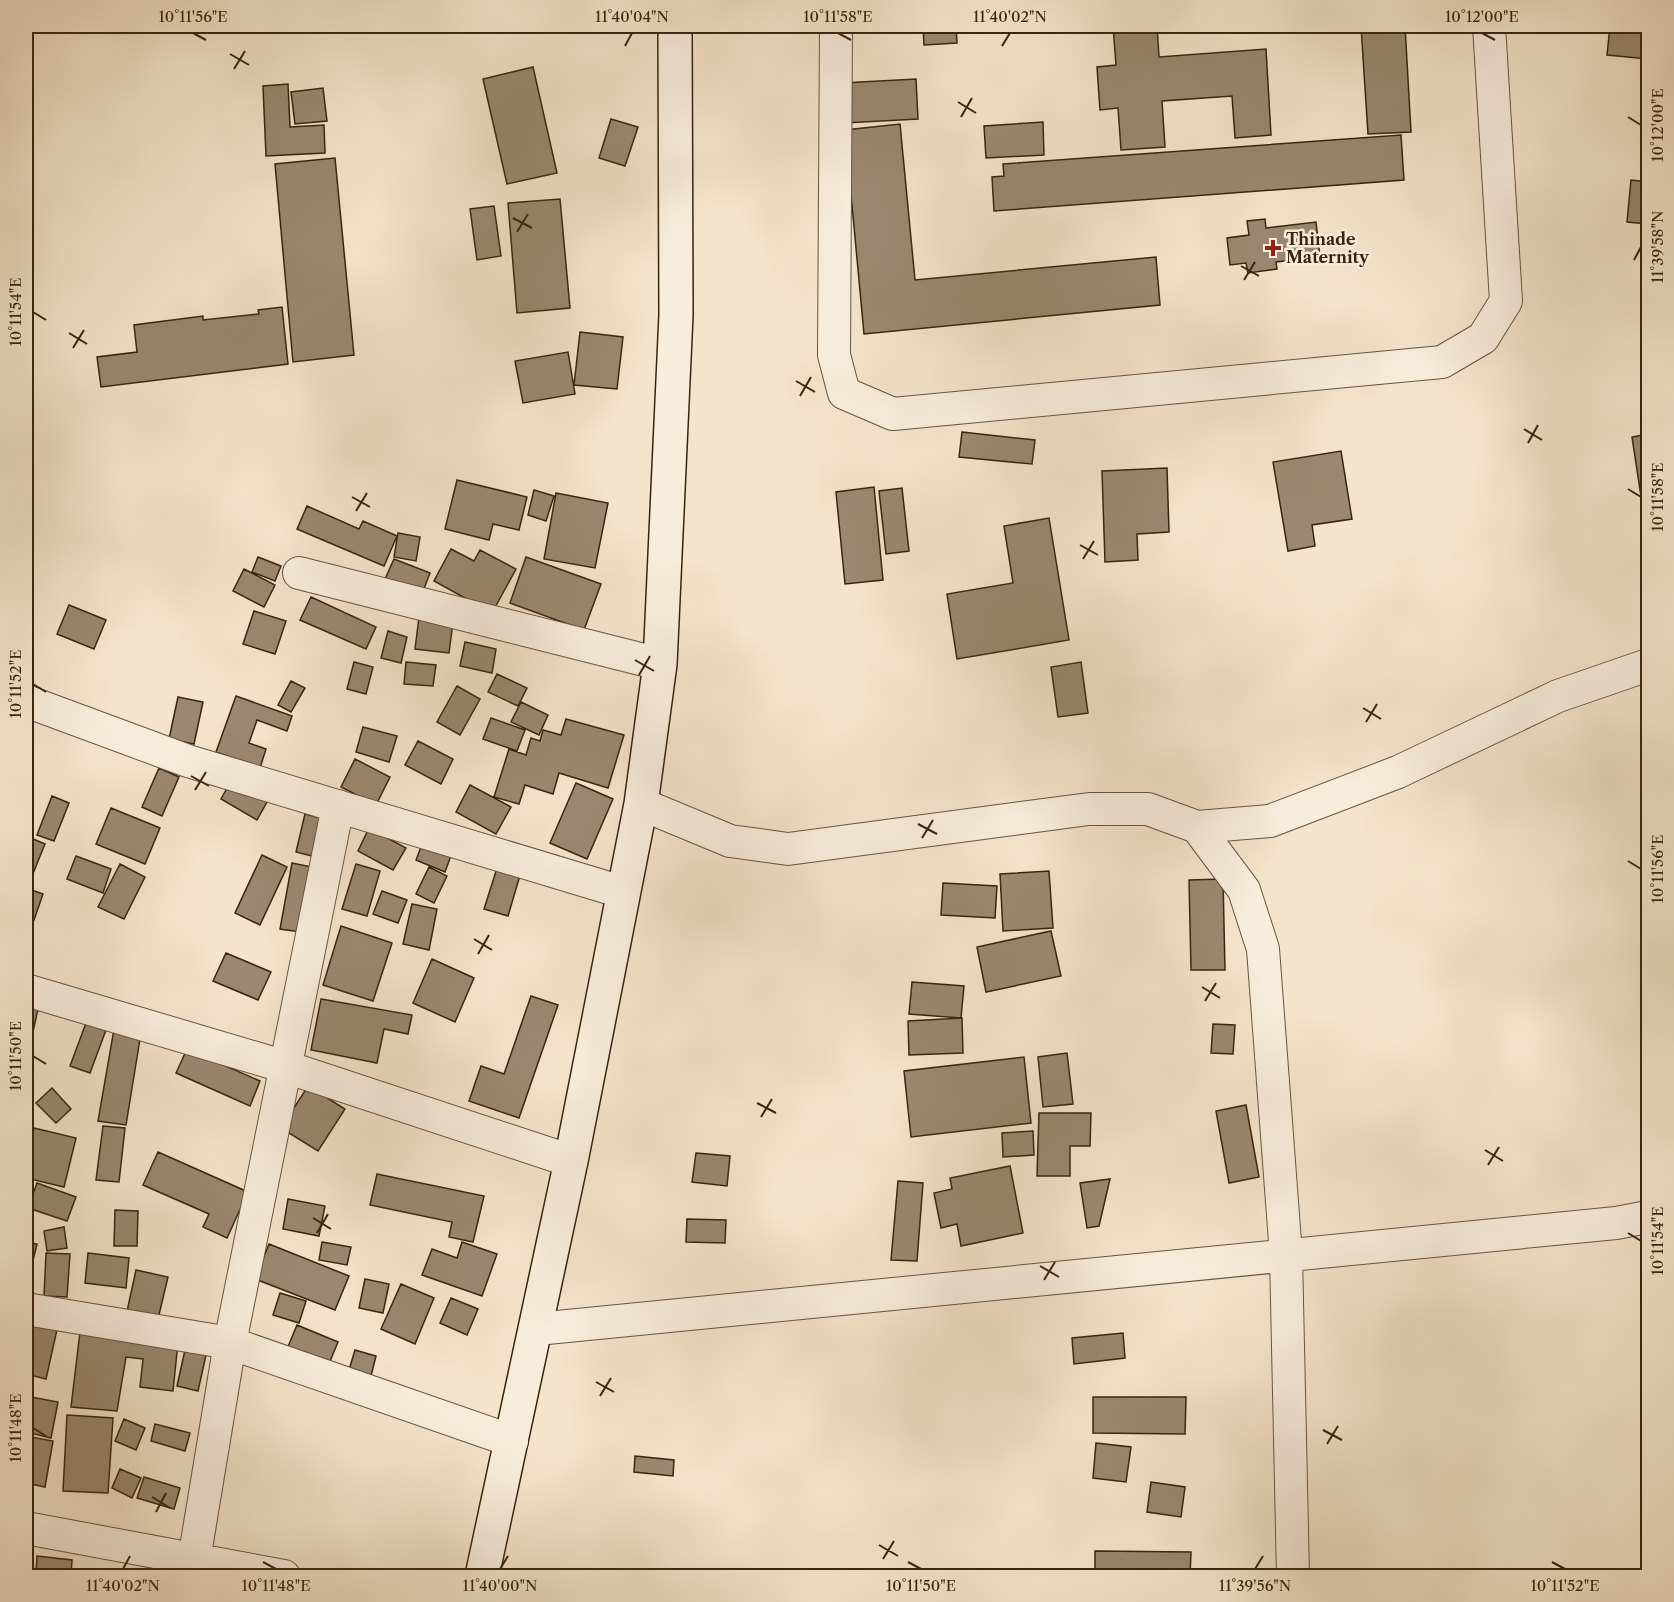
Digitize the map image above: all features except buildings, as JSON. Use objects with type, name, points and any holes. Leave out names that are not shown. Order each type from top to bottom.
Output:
[{"type":"street","points":[[482,1576],[537,1329],[641,804],[660,664],[676,315],[675,26]]},
{"type":"street","points":[[836,26],[834,355],[844,393],[893,414],[1442,362],[1483,338],[1506,301],[1489,26]]},
{"type":"street","points":[[299,573],[660,664]]},
{"type":"street","points":[[641,804],[730,841],[788,849],[1089,809],[1149,809],[1197,827],[1270,821],[1398,772],[1558,696],[1648,665]]},
{"type":"street","points":[[26,701],[188,761],[622,892]]},
{"type":"street","points":[[194,1560],[230,1343],[338,806]]},
{"type":"street","points":[[1197,827],[1244,890],[1263,949],[1286,1256],[1293,1576]]},
{"type":"street","points":[[26,990],[286,1067],[571,1161]]},
{"type":"street","points":[[537,1329],[1616,1223],[1648,1217]]},
{"type":"street","points":[[1616,1223],[1648,1236]]},
{"type":"street","points":[[26,1309],[230,1343],[512,1441]]},
{"type":"street","points":[[27,1536],[194,1560],[284,1576]]},
{"type":"place","name":"Thinade Maternity","points":[[1273,248]]}]
